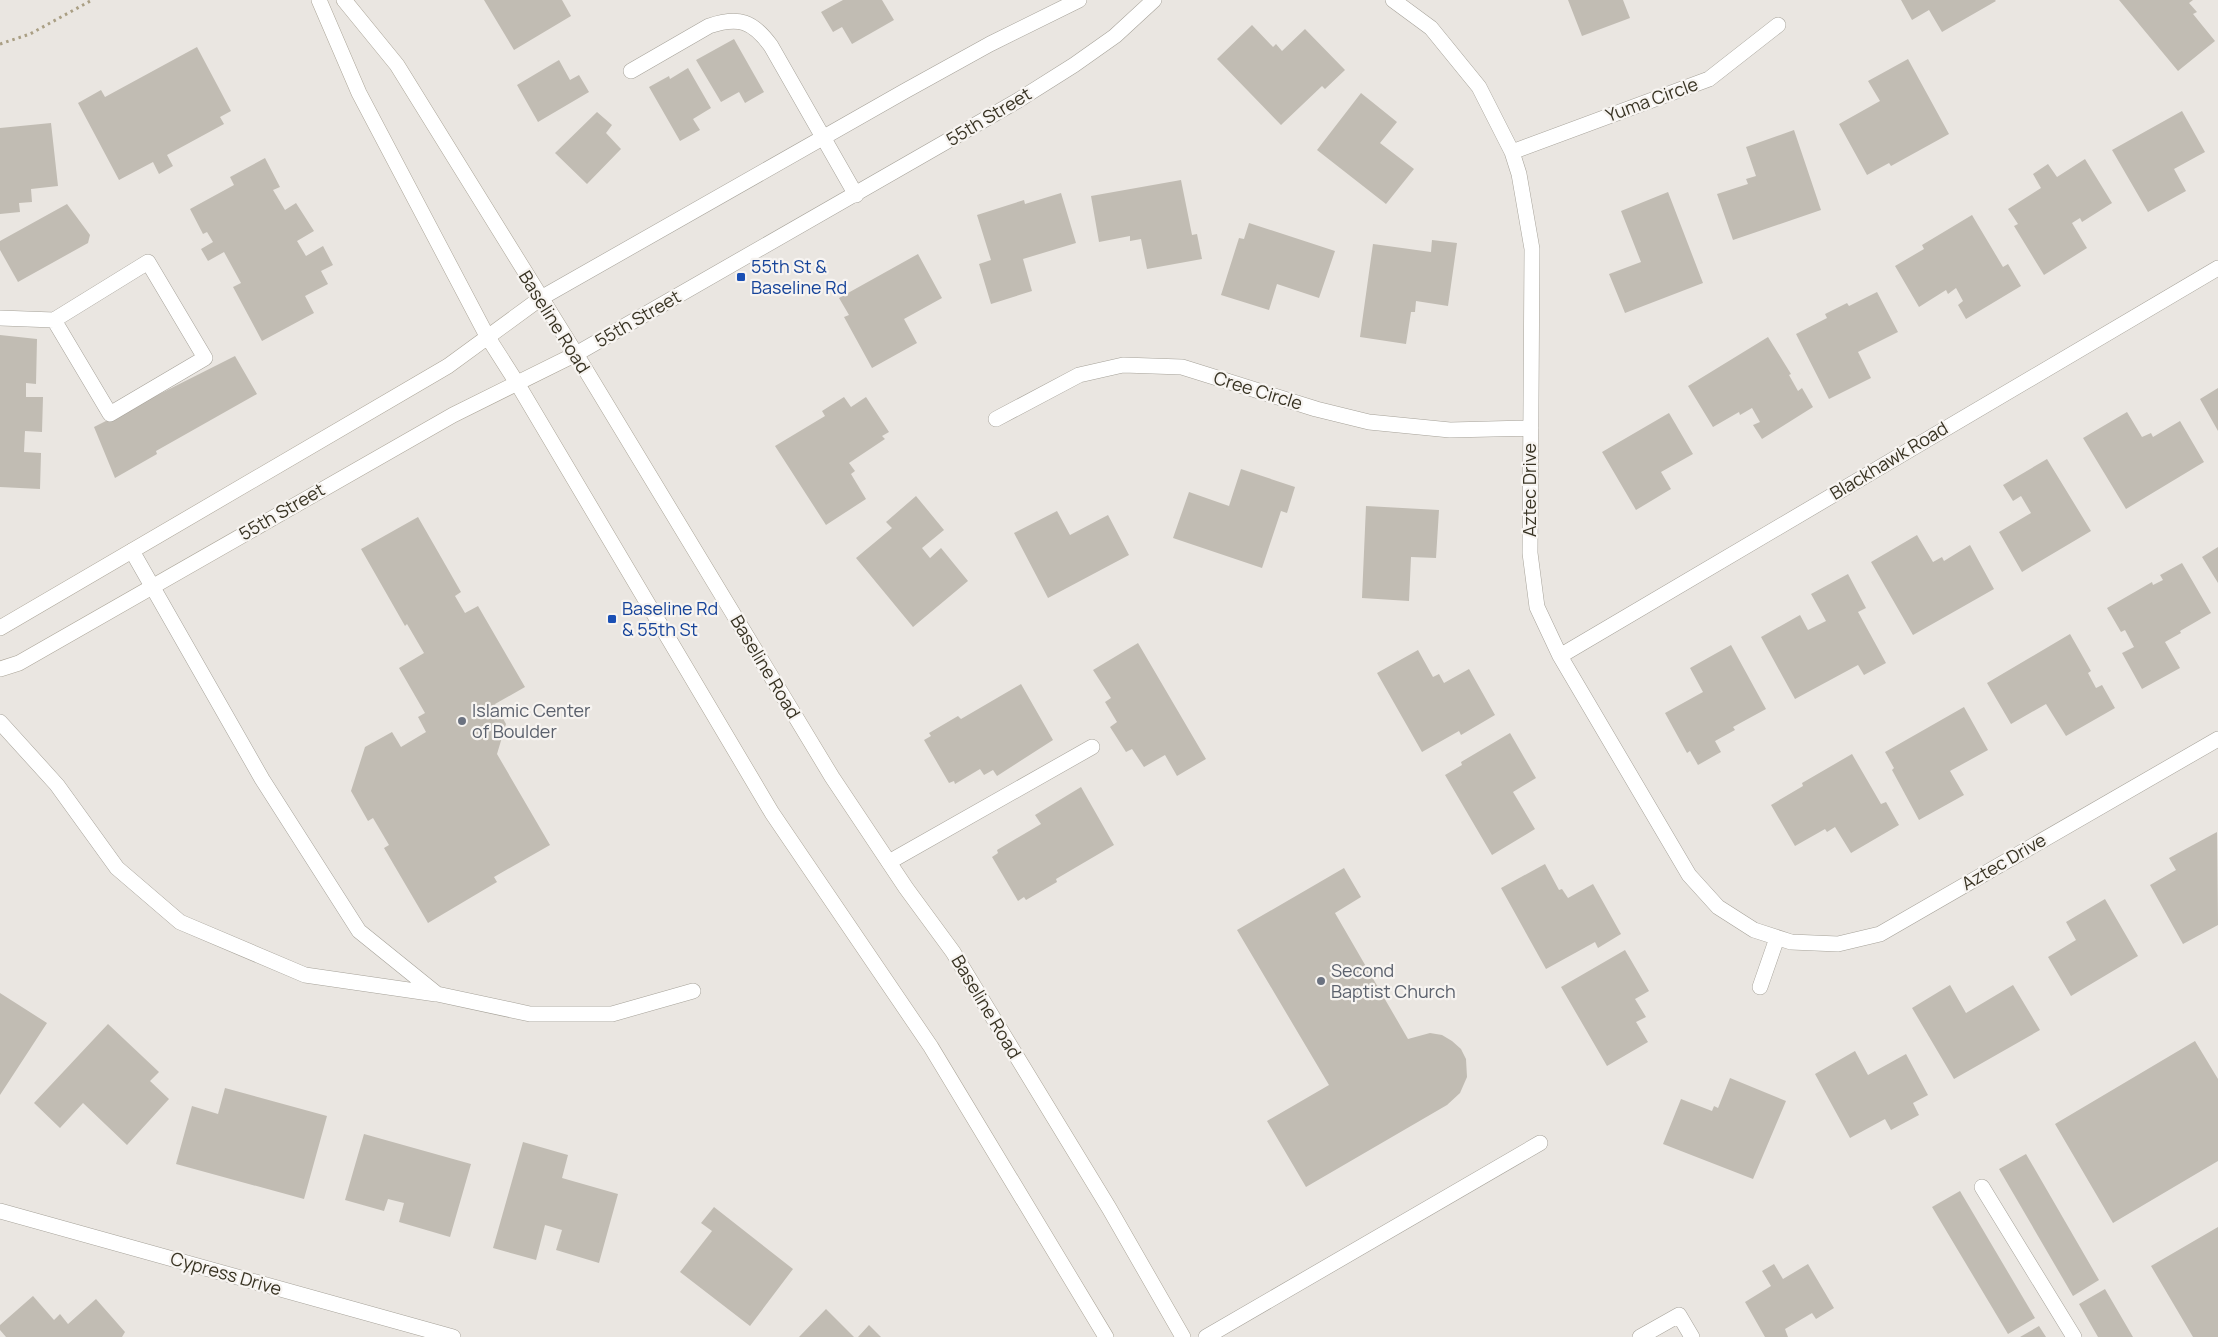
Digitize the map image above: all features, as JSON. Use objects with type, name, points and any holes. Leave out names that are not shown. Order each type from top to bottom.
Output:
[{"type":"street","points":[[319,0],[358,92],[488,336],[518,383],[772,813],[931,1047],[1106,1337]]},
{"type":"street","name":"Baseline Road","points":[[344,0],[397,65],[576,354],[827,768],[889,862],[953,952],[1109,1208],[1183,1337]]},
{"type":"street","points":[[0,628],[448,366],[540,298],[990,44],[1079,0]]},
{"type":"street","name":"55th Street","points":[[0,669],[19,663],[453,415],[576,354],[856,194],[1074,65],[1115,36],[1154,0]]},
{"type":"street","name":"Aztec Drive","points":[[1393,0],[1430,28],[1479,87],[1512,152],[1519,174],[1532,249],[1530,553],[1538,607],[1560,656],[1689,875],[1718,907],[1754,930],[1791,942],[1838,944],[1880,934],[2218,739]]},
{"type":"street","points":[[631,71],[710,26],[723,21],[746,22],[759,32],[771,46],[856,194]]},
{"type":"street","name":"Yuma Circle","points":[[1512,152],[1709,79],[1778,25]]},
{"type":"street","points":[[0,318],[54,320],[148,262],[205,358],[110,414],[54,320]]},
{"type":"street","name":"Blackhawk Road","points":[[1560,656],[2218,268]]},
{"type":"street","name":"Cree Circle","points":[[996,419],[1080,375],[1123,365],[1182,367],[1316,409],[1369,422],[1450,430],[1531,428]]},
{"type":"street","points":[[132,551],[262,779],[359,931],[437,994]]},
{"type":"street","points":[[0,722],[57,785],[117,868],[180,922],[305,975],[437,994],[530,1014],[612,1014],[693,991]]},
{"type":"street","points":[[889,862],[1092,747]]},
{"type":"street","points":[[1760,987],[1777,938]]},
{"type":"street","points":[[1206,1337],[1540,1143]]},
{"type":"street","points":[[1982,1187],[2074,1337]]},
{"type":"street","name":"Cypress Drive","points":[[0,1211],[414,1332],[453,1337]]},
{"type":"street","points":[[1640,1337],[1679,1315],[1692,1337]]},
{"type":"path","points":[[0,44],[30,34],[92,0]]},
{"type":"building","points":[[484,0],[562,0],[571,16],[514,50]]},
{"type":"building","points":[[843,0],[882,0],[894,20],[852,44],[842,27],[833,32],[821,12]]},
{"type":"building","points":[[1568,0],[1623,0],[1630,18],[1582,36]]},
{"type":"building","points":[[1901,0],[1996,1],[1942,32],[1929,10],[1912,20]]},
{"type":"building","points":[[2119,0],[2193,0],[2189,3],[2197,12],[2193,14],[2215,41],[2178,71]]},
{"type":"building","points":[[1252,25],[1273,47],[1276,44],[1282,51],[1305,29],[1345,70],[1325,89],[1322,86],[1281,125],[1217,59]]},
{"type":"building","points":[[734,39],[764,92],[745,103],[739,92],[721,102],[696,60]]},
{"type":"building","points":[[197,47],[231,111],[220,117],[224,124],[167,155],[173,166],[159,174],[153,162],[119,180],[78,103],[101,90],[105,97]]},
{"type":"building","points":[[1908,59],[1949,134],[1891,166],[1889,163],[1867,175],[1839,124],[1880,101],[1868,81]]},
{"type":"building","points":[[559,60],[570,80],[579,75],[589,92],[538,122],[517,85]]},
{"type":"building","points":[[688,68],[711,108],[693,119],[700,130],[680,141],[649,87],[669,76],[670,79]]},
{"type":"building","points":[[1361,93],[1397,122],[1380,143],[1414,169],[1386,204],[1317,150]]},
{"type":"building","points":[[2182,111],[2205,152],[2174,169],[2186,191],[2148,212],[2112,150]]},
{"type":"building","points":[[597,112],[612,125],[606,133],[621,149],[587,184],[555,153]]},
{"type":"building","points":[[51,123],[58,186],[31,189],[32,202],[19,203],[20,212],[0,214],[0,128]]},
{"type":"building","points":[[1794,130],[1821,210],[1733,240],[1717,194],[1748,184],[1746,179],[1756,176],[1746,147]]},
{"type":"building","points":[[265,158],[280,187],[273,190],[285,210],[296,203],[314,231],[297,241],[306,256],[323,246],[333,265],[321,271],[328,284],[305,296],[314,313],[262,341],[233,287],[241,283],[224,252],[208,261],[201,249],[213,242],[207,232],[203,234],[190,209],[234,185],[230,177]]},
{"type":"building","points":[[2085,159],[2112,203],[2082,222],[2080,218],[2072,223],[2087,248],[2044,275],[2014,226],[2018,224],[2008,209],[2041,188],[2033,174],[2048,164],[2057,177]]},
{"type":"building","points":[[1181,180],[1192,235],[1197,234],[1202,259],[1147,269],[1141,239],[1130,241],[1130,236],[1099,242],[1091,196]]},
{"type":"building","points":[[1668,192],[1703,283],[1625,313],[1609,274],[1641,262],[1621,211]]},
{"type":"building","points":[[1061,193],[1076,243],[1023,259],[1032,291],[991,304],[979,264],[991,260],[977,215],[1024,200],[1025,204]]},
{"type":"building","points":[[67,204],[90,235],[88,243],[18,282],[0,250],[0,241]]},
{"type":"building","points":[[1972,215],[2003,267],[2008,264],[2021,286],[1966,319],[1958,305],[1963,301],[1956,288],[1948,294],[1946,290],[1919,307],[1895,266],[1924,249],[1922,245]]},
{"type":"building","points":[[1249,223],[1335,251],[1319,298],[1277,284],[1269,310],[1221,295],[1239,238],[1244,239]]},
{"type":"building","points":[[1432,240],[1457,243],[1448,306],[1416,301],[1415,312],[1411,312],[1406,344],[1360,337],[1373,244],[1431,252]]},
{"type":"building","points":[[918,254],[942,298],[904,319],[917,343],[872,368],[844,317],[849,315],[839,298]]},
{"type":"building","points":[[1877,292],[1898,332],[1858,352],[1871,378],[1829,399],[1796,334],[1827,318],[1825,314],[1847,303],[1849,306]]},
{"type":"building","points":[[0,335],[37,339],[36,384],[26,383],[26,397],[43,397],[42,432],[25,431],[24,452],[41,453],[40,489],[0,487]]},
{"type":"building","points":[[1768,337],[1791,374],[1789,375],[1798,391],[1802,388],[1813,407],[1762,439],[1753,425],[1760,422],[1752,408],[1740,415],[1739,412],[1713,427],[1688,386]]},
{"type":"building","points":[[235,356],[257,394],[156,451],[157,454],[115,478],[94,427]]},
{"type":"building","points":[[2218,388],[2218,431],[2200,399]]},
{"type":"building","points":[[844,397],[851,407],[866,397],[889,432],[882,436],[885,439],[849,463],[855,471],[851,474],[866,499],[826,525],[775,446],[825,416],[822,411]]},
{"type":"building","points":[[2127,412],[2142,437],[2151,433],[2153,437],[2180,421],[2204,462],[2126,509],[2083,438]]},
{"type":"building","points":[[1669,413],[1693,454],[1661,472],[1671,489],[1636,510],[1602,452]]},
{"type":"building","points":[[2047,459],[2091,531],[2022,572],[1999,532],[2031,513],[2021,496],[2013,501],[2003,485]]},
{"type":"building","points":[[1241,469],[1295,487],[1287,513],[1281,511],[1262,568],[1173,538],[1189,492],[1229,506]]},
{"type":"building","points":[[916,496],[944,530],[922,548],[930,558],[941,548],[968,581],[913,627],[856,558],[892,528],[886,522]]},
{"type":"building","points":[[1366,506],[1439,510],[1436,558],[1411,557],[1409,601],[1362,598]]},
{"type":"building","points":[[1057,511],[1070,535],[1108,515],[1129,555],[1048,598],[1014,533]]},
{"type":"building","name":"Islamic Center of Boulder","points":[[418,517],[461,592],[455,596],[465,613],[478,606],[525,687],[495,704],[506,724],[497,754],[550,845],[494,877],[497,882],[428,923],[384,848],[389,845],[373,818],[368,821],[351,791],[365,747],[392,732],[401,747],[426,732],[418,717],[425,713],[399,668],[424,653],[407,624],[405,626],[361,549]]},
{"type":"building","points":[[1917,535],[1933,562],[1942,557],[1944,561],[1970,545],[1994,589],[1913,635],[1871,562]]},
{"type":"building","points":[[2218,547],[2218,583],[2202,557]]},
{"type":"building","points":[[2182,563],[2211,613],[2165,642],[2180,668],[2142,689],[2122,653],[2134,647],[2125,630],[2121,632],[2107,608],[2152,582],[2153,585],[2163,580],[2160,575]]},
{"type":"building","points":[[1848,574],[1866,608],[1858,612],[1886,663],[1864,675],[1858,665],[1795,699],[1761,637],[1800,615],[1808,630],[1826,621],[1811,594]]},
{"type":"building","points":[[2070,634],[2091,671],[2088,673],[2096,688],[2102,685],[2115,708],[2066,736],[2046,704],[2011,724],[1987,683]]},
{"type":"building","points":[[1138,643],[1206,759],[1177,776],[1165,755],[1144,767],[1132,749],[1126,752],[1110,727],[1117,722],[1105,702],[1111,698],[1093,670]]},
{"type":"building","points":[[1731,645],[1766,709],[1733,727],[1735,730],[1715,741],[1721,752],[1698,765],[1690,751],[1687,753],[1665,713],[1703,692],[1690,668]]},
{"type":"building","points":[[1418,650],[1433,677],[1439,674],[1444,683],[1469,669],[1495,715],[1461,735],[1459,731],[1422,752],[1377,673]]},
{"type":"building","points":[[1021,684],[1053,740],[997,776],[993,770],[984,775],[980,769],[955,784],[954,781],[949,783],[924,740],[931,736],[929,733],[958,716],[961,719]]},
{"type":"building","points":[[1964,707],[1988,750],[1950,771],[1964,795],[1919,820],[1892,770],[1894,768],[1885,752]]},
{"type":"building","points":[[1510,733],[1536,778],[1513,792],[1535,829],[1492,855],[1445,775],[1462,765],[1461,762]]},
{"type":"building","points":[[1852,754],[1881,804],[1886,802],[1899,825],[1851,853],[1835,827],[1827,832],[1825,829],[1795,846],[1771,805],[1803,786],[1802,783]]},
{"type":"building","points":[[1081,787],[1114,845],[1056,879],[1057,882],[1026,900],[1024,897],[1018,901],[992,857],[998,853],[997,850],[1041,824],[1035,815]]},
{"type":"building","points":[[2217,832],[2218,925],[2183,944],[2150,885],[2176,870],[2169,858]]},
{"type":"building","points":[[1545,864],[1559,890],[1562,889],[1568,898],[1593,884],[1621,934],[1598,948],[1595,942],[1546,969],[1501,888]]},
{"type":"building","name":"Second Baptist Church","points":[[1344,868],[1361,897],[1335,913],[1408,1039],[1430,1033],[1442,1035],[1452,1041],[1461,1049],[1466,1059],[1467,1077],[1460,1093],[1447,1105],[1306,1187],[1267,1121],[1329,1085],[1237,930]]},
{"type":"building","points":[[2105,899],[2138,956],[2071,996],[2048,957],[2076,940],[2066,922]]},
{"type":"building","points":[[1625,950],[1649,991],[1635,999],[1646,1017],[1636,1022],[1648,1042],[1607,1066],[1561,987]]},
{"type":"building","points":[[1950,985],[1966,1013],[2013,985],[2040,1030],[1954,1079],[1912,1008]]},
{"type":"building","points":[[0,993],[47,1023],[0,1095]]},
{"type":"building","points":[[108,1024],[159,1072],[150,1081],[169,1099],[127,1145],[83,1103],[60,1128],[34,1103]]},
{"type":"building","points":[[2195,1041],[2218,1079],[2218,1161],[2113,1223],[2055,1124]]},
{"type":"building","points":[[1855,1051],[1868,1075],[1906,1054],[1928,1095],[1913,1103],[1919,1115],[1891,1130],[1885,1119],[1850,1138],[1815,1074]]},
{"type":"building","points":[[1730,1078],[1786,1101],[1753,1179],[1663,1144],[1681,1099],[1712,1111],[1714,1106],[1718,1108]]},
{"type":"building","points":[[225,1088],[327,1116],[304,1199],[176,1164],[192,1106],[218,1114]]},
{"type":"building","points":[[364,1134],[471,1164],[450,1237],[399,1222],[404,1203],[388,1199],[384,1211],[345,1200]]},
{"type":"building","points":[[523,1142],[568,1155],[562,1178],[618,1194],[599,1263],[556,1250],[562,1230],[545,1225],[536,1260],[493,1248]]},
{"type":"building","points":[[2026,1154],[2099,1280],[2073,1296],[1999,1169]]},
{"type":"building","points":[[1960,1191],[2035,1318],[2008,1334],[1932,1207]]},
{"type":"building","points":[[714,1207],[793,1269],[750,1326],[680,1272],[712,1231],[701,1223]]},
{"type":"building","points":[[2218,1227],[2218,1337],[2193,1337],[2151,1266]]},
{"type":"building","points":[[1774,1264],[1783,1279],[1808,1264],[1834,1308],[1816,1319],[1812,1313],[1785,1329],[1788,1337],[1765,1337],[1745,1302],[1771,1286],[1762,1271]]},
{"type":"building","points":[[2105,1289],[2133,1337],[2098,1337],[2079,1304]]},
{"type":"building","points":[[33,1296],[54,1320],[60,1314],[68,1324],[96,1299],[125,1332],[122,1337],[6,1337],[0,1330],[0,1325]]},
{"type":"building","points":[[826,1309],[854,1337],[799,1337]]},
{"type":"building","points":[[869,1325],[881,1337],[858,1337]]},
{"type":"building","points":[[2039,1326],[2046,1337],[2020,1337]]},
{"type":"place","name":"55th St & Baseline Rd","points":[[741,277]]},
{"type":"place","name":"Baseline Rd & 55th St","points":[[612,619]]},
{"type":"place","name":"Islamic Center of Boulder","points":[[462,721]]},
{"type":"place","name":"Second Baptist Church","points":[[1321,981]]}]
